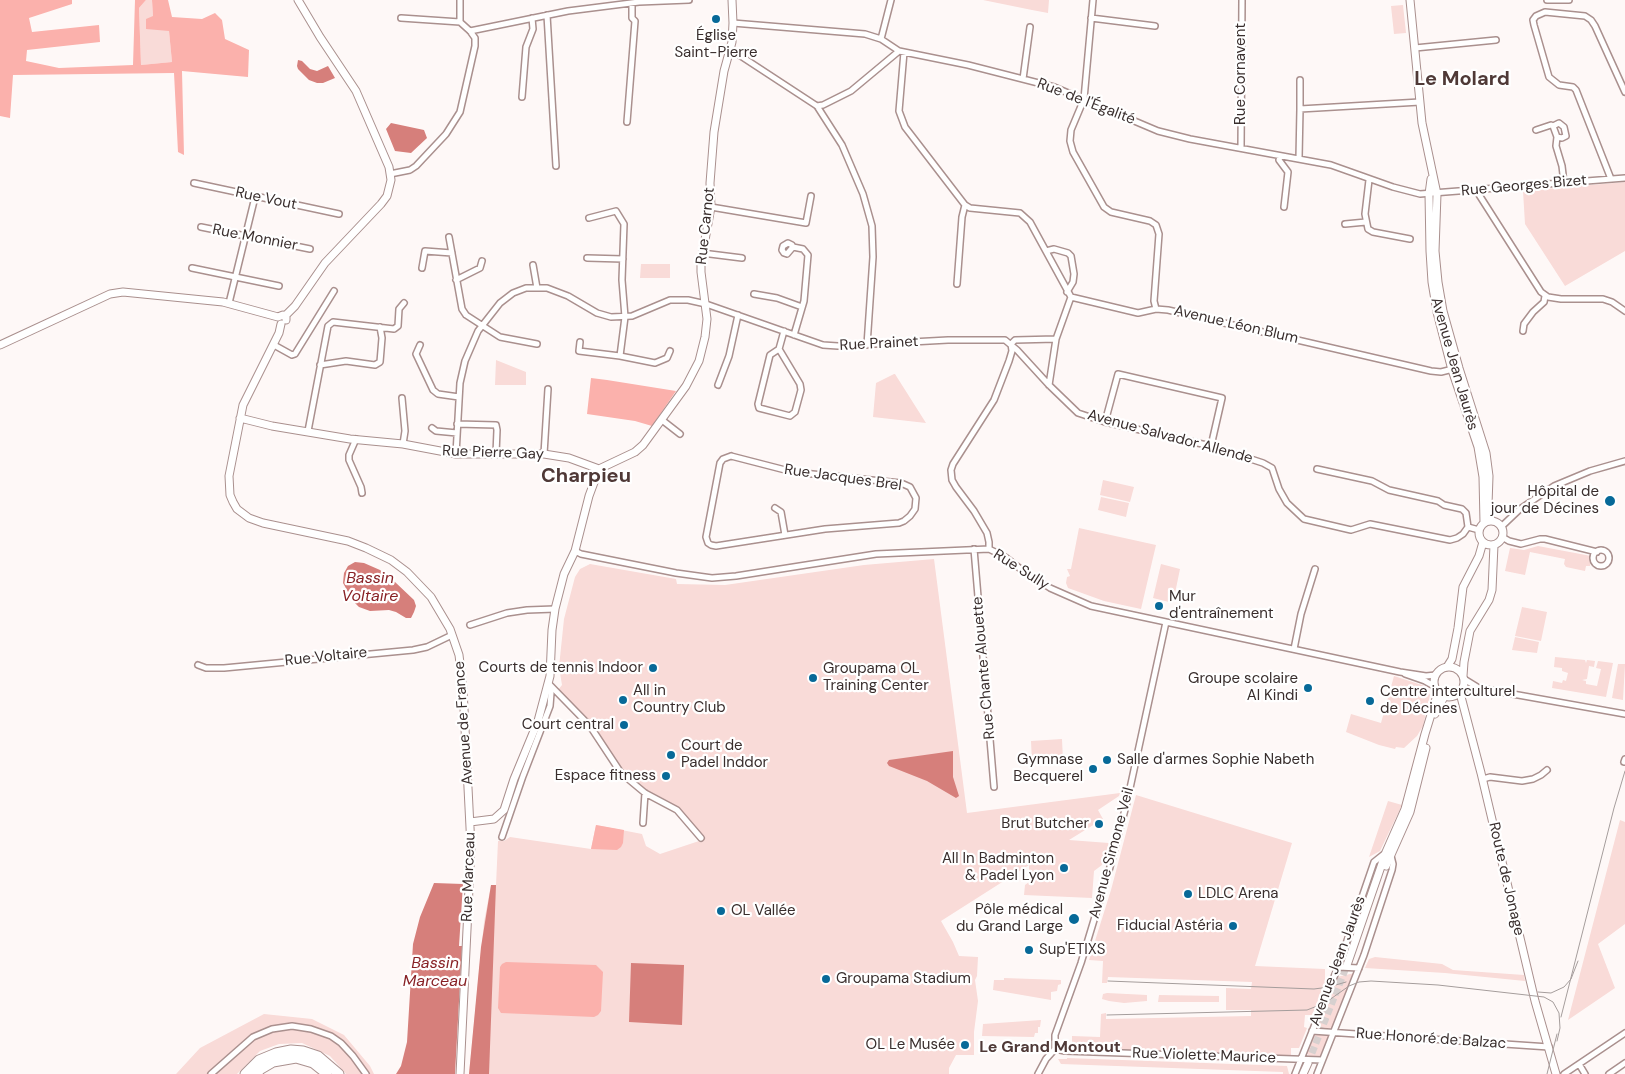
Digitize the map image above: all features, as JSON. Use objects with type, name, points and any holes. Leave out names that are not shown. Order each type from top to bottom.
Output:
[{"type":"highway","points":[[245,1074],[259,1060],[276,1052],[291,1050],[303,1051],[318,1056],[339,1074]]},
{"type":"highway","points":[[251,1074],[264,1058]]},
{"type":"highway","points":[[256,1074],[274,1062],[296,1058],[313,1063],[327,1074]]},
{"type":"highway","points":[[260,1074],[274,1062]]},
{"type":"street","points":[[298,0],[320,38],[356,91],[369,118],[390,174],[410,170],[416,166],[456,120],[464,101],[475,46],[475,38],[460,22],[401,18]]},
{"type":"street","points":[[460,0],[460,22]]},
{"type":"street","points":[[470,31],[532,18],[632,3],[689,0]]},
{"type":"street","name":"Rue Carnot","points":[[599,469],[634,452],[643,445],[686,386],[699,361],[706,337],[706,304],[701,272],[702,253],[711,207],[713,138],[724,71],[730,49],[733,23],[732,0]]},
{"type":"street","points":[[880,39],[891,0]]},
{"type":"street","points":[[1092,0],[1084,99],[1071,130],[1070,141],[1073,152],[1104,207],[1111,212],[1150,221],[1156,226],[1160,234],[1154,301],[1156,309]]},
{"type":"street","name":"Rue Cornavent","points":[[1241,148],[1242,0]]},
{"type":"street","name":"Avenue Jean Jaurès","points":[[1410,0],[1420,102],[1437,194],[1436,251],[1438,282],[1456,369]]},
{"type":"street","points":[[1547,0],[1569,0]]},
{"type":"street","points":[[627,122],[634,21],[632,18],[632,3]]},
{"type":"street","name":"Rue Georges Bizet","points":[[1611,179],[1576,90],[1573,87],[1559,85],[1548,77],[1533,20],[1536,16],[1544,12],[1585,16],[1591,20],[1625,92]]},
{"type":"street","points":[[547,16],[556,166]]},
{"type":"street","points":[[522,97],[526,47],[532,29],[532,18]]},
{"type":"street","points":[[1091,18],[1155,26]]},
{"type":"street","name":"Rue de l'Égalité","points":[[733,23],[865,34],[880,39],[902,52],[1054,87],[1158,131],[1190,139],[1331,164],[1369,180],[1401,189],[1437,194]]},
{"type":"street","points":[[1023,79],[1030,27]]},
{"type":"street","points":[[1415,48],[1496,40]]},
{"type":"street","points":[[730,49],[817,106],[845,151],[863,194],[872,226],[874,257],[867,345]]},
{"type":"street","points":[[817,106],[824,105],[851,91],[902,52]]},
{"type":"street","points":[[902,52],[899,111],[904,127],[965,205],[970,208],[1020,213],[1030,222],[1067,292],[1072,297],[1056,339],[1049,385]]},
{"type":"street","points":[[1299,158],[1300,80]]},
{"type":"street","points":[[1300,109],[1420,102]]},
{"type":"street","points":[[1536,130],[1559,123],[1564,126],[1566,136],[1558,137]]},
{"type":"street","points":[[1553,126],[1558,137],[1556,146],[1562,166],[1564,183]]},
{"type":"street","points":[[1280,156],[1279,160],[1288,172],[1284,207]]},
{"type":"street","name":"Avenue Jean Jaurès","points":[[1432,173],[1429,194],[1432,282],[1437,312],[1486,453],[1489,476],[1485,525]]},
{"type":"street","name":"Avenue de France","points":[[390,174],[390,188],[381,204],[325,263],[294,306],[282,319],[280,334],[249,392],[240,418],[228,482],[230,494],[237,509],[249,518],[348,541],[385,557],[407,572],[431,596],[452,635],[462,672],[470,822]]},
{"type":"street","name":"Rue Georges Bizet","points":[[1437,194],[1625,178]]},
{"type":"street","points":[[1369,180],[1365,214],[1368,229],[1372,232],[1410,239]]},
{"type":"street","name":"Rue Vout","points":[[194,183],[339,214]]},
{"type":"street","points":[[1476,190],[1537,288],[1545,296],[1561,299],[1603,299],[1612,302],[1625,311]]},
{"type":"street","points":[[711,207],[806,223],[811,196]]},
{"type":"street","points":[[230,303],[254,197]]},
{"type":"street","points":[[957,284],[962,218],[965,205]]},
{"type":"street","points":[[589,218],[616,211],[624,224],[622,280],[625,317],[620,356]]},
{"type":"street","points":[[1344,224],[1366,222]]},
{"type":"street","name":"Rue Monnier","points":[[200,227],[310,249]]},
{"type":"street","points":[[449,237],[462,310],[466,315],[500,337],[537,344]]},
{"type":"street","points":[[793,247],[803,249],[808,255],[802,306],[794,335]]},
{"type":"street","points":[[1046,252],[1054,249],[1068,253],[1071,256],[1074,274],[1073,282],[1067,292]]},
{"type":"street","points":[[422,268],[425,251],[452,253]]},
{"type":"street","points":[[702,253],[742,258]]},
{"type":"street","points":[[587,258],[623,259]]},
{"type":"street","points":[[456,280],[480,268],[482,261]]},
{"type":"street","points":[[533,265],[537,288]]},
{"type":"street","points":[[192,268],[279,286]]},
{"type":"street","points":[[456,454],[458,398],[465,361],[482,326],[500,303],[513,293],[526,288],[547,288],[568,296],[597,313],[611,317],[625,317]]},
{"type":"street","points":[[0,345],[110,294],[123,292],[230,303],[282,319]]},
{"type":"street","points":[[274,345],[292,355],[295,354],[334,292]]},
{"type":"street","points":[[754,294],[777,298],[802,306]]},
{"type":"street","points":[[1523,331],[1524,324],[1544,302],[1545,296]]},
{"type":"street","name":"Avenue Léon Blum","points":[[1072,297],[1138,313],[1156,309],[1168,310],[1431,371],[1441,372],[1456,369]]},
{"type":"street","name":"Rue Prainet","points":[[625,317],[632,316],[670,300],[688,300],[706,304],[823,345],[867,345],[948,340],[1004,340],[1011,344],[1015,340],[1056,339]]},
{"type":"street","points":[[308,431],[328,326],[332,322],[394,329],[398,326],[399,309],[404,303]]},
{"type":"street","points":[[718,385],[729,356],[738,315]]},
{"type":"street","points":[[320,366],[346,361],[374,365],[380,362],[382,338],[380,327]]},
{"type":"street","points":[[779,349],[800,384],[801,390],[795,412],[790,416],[759,408],[758,404],[770,356],[779,349],[784,331]]},
{"type":"street","points":[[580,342],[580,350],[655,363],[667,358],[670,351]]},
{"type":"street","points":[[420,344],[416,354],[433,390],[438,394],[458,398]]},
{"type":"street","points":[[989,550],[987,533],[952,480],[951,470],[994,400],[1012,352],[1011,344]]},
{"type":"street","name":"Avenue Salvador Allende","points":[[1011,344],[1049,385],[1078,412],[1106,422],[1211,446],[1263,463],[1272,468],[1279,489],[1287,503],[1304,519],[1351,530],[1370,524],[1450,540],[1463,534],[1468,527]]},
{"type":"street","points":[[1106,422],[1118,374],[1222,398],[1211,446]]},
{"type":"street","points":[[544,454],[548,390]]},
{"type":"street","points":[[402,398],[405,431],[403,444]]},
{"type":"street","name":"Rue Pierre Gay","points":[[240,418],[266,425],[356,439],[403,444],[456,454],[544,454],[570,458],[599,469]]},
{"type":"street","points":[[662,420],[680,434]]},
{"type":"street","points":[[457,424],[496,425],[496,454]]},
{"type":"street","points":[[432,428],[436,431],[457,432]]},
{"type":"street","points":[[356,439],[349,455],[349,460],[362,493]]},
{"type":"street","name":"Rue Jacques Brel","points":[[731,456],[793,472],[901,483],[910,487],[916,498],[915,509],[904,521],[785,535],[716,546],[708,542],[706,537],[720,463],[723,459],[731,456]]},
{"type":"street","points":[[1501,527],[1520,509],[1554,486],[1590,471],[1625,461]]},
{"type":"street","name":"Rue Marceau","points":[[460,1074],[470,876],[470,822],[494,819],[504,810],[514,779],[536,729],[549,684],[554,609],[564,574],[576,551],[599,469]]},
{"type":"street","points":[[1317,469],[1372,481],[1389,490],[1438,501],[1462,509],[1466,513],[1468,527],[1497,523],[1501,527],[1502,537],[1499,542],[1494,545],[1488,545],[1483,542],[1480,537],[1485,525]]},
{"type":"street","points":[[775,508],[781,512],[785,535]]},
{"type":"street","points":[[1502,537],[1521,544],[1546,539],[1597,552]]},
{"type":"street","points":[[1483,542],[1479,556],[1463,587],[1452,659],[1447,667],[1436,675],[1442,693],[1479,688],[1625,715]]},
{"type":"street","points":[[1461,691],[1464,677],[1464,662],[1472,627],[1489,600],[1492,590],[1494,545]]},
{"type":"street","name":"Rue Chante Alouette","points":[[974,550],[994,787]]},
{"type":"street","name":"Rue Sully","points":[[576,551],[581,554],[676,573],[712,578],[876,554],[989,550],[1005,557],[1041,583],[1065,596],[1091,606],[1400,672],[1426,676],[1436,675]]},
{"type":"street","points":[[1294,649],[1300,614],[1314,569]]},
{"type":"street","points":[[470,625],[507,613],[554,609]]},
{"type":"street","name":"Avenue Simone Veil","points":[[1038,1074],[1046,1059],[1055,1049],[1055,1035],[1085,950],[1112,859],[1127,802],[1166,622]]},
{"type":"street","name":"Rue Voltaire","points":[[198,665],[206,668],[224,668],[413,650],[427,647],[452,635]]},
{"type":"street","points":[[1447,667],[1458,670],[1479,688]]},
{"type":"street","name":"Rue Sully","points":[[1400,672],[1442,693]]},
{"type":"street","points":[[549,684],[590,726],[621,773],[645,793],[677,810],[701,838]]},
{"type":"street","name":"Rue Marceau","points":[[502,837],[550,706],[551,693],[549,684]]},
{"type":"street","name":"Route de Jonage","points":[[1461,691],[1510,901],[1555,1074]]},
{"type":"street","name":"Avenue Jean Jaurès","points":[[1317,1074],[1334,1032],[1388,853],[1405,809],[1425,734],[1442,693]]},
{"type":"street","name":"Route de Jonage","points":[[1442,693],[1461,706],[1466,716]]},
{"type":"street","points":[[1483,779],[1490,777],[1522,781],[1533,779],[1547,770]]},
{"type":"street","points":[[643,823],[645,793]]},
{"type":"street","name":"Avenue Jean Jaurès","points":[[1353,966],[1392,870],[1393,864],[1388,853]]},
{"type":"street","name":"Avenue Jean Jaurès","points":[[1303,1074],[1312,1031],[1338,967],[1374,862],[1388,853]]},
{"type":"street","points":[[1338,967],[1353,966]]},
{"type":"street","points":[[211,1074],[253,1037],[272,1029],[292,1026],[311,1029],[330,1036],[341,1043],[366,1074]]},
{"type":"street","name":"Rue Honoré de Balzac","points":[[1312,1031],[1547,1046]]},
{"type":"street","points":[[1564,1074],[1625,1033]]},
{"type":"street","name":"Rue Violette Maurice","points":[[1055,1049],[1307,1062],[1322,1060]]},
{"type":"street","name":"Avenue Jean Jaurès","points":[[1295,1074],[1307,1062]]},
{"type":"street","name":"Avenue Jean Jaurès","points":[[1307,1062],[1308,1074]]},
{"type":"street","points":[[1609,1074],[1625,1062]]},
{"type":"street","points":[[1579,1064],[1585,1074]]},
{"type":"shaded area","points":[[0,0],[72,0],[72,4],[29,18],[32,32],[99,25],[100,42],[27,50],[26,61],[59,68],[133,65],[135,0],[146,0],[139,8],[141,65],[172,62],[169,31],[146,29],[146,19],[153,16],[152,0],[168,0],[172,17],[202,19],[215,13],[222,20],[225,39],[249,50],[248,77],[182,71],[184,155],[178,152],[174,73],[13,75],[10,118],[0,116]]},
{"type":"shaded area","points":[[146,0],[152,0],[153,16],[169,31],[172,62],[141,65],[139,8]]},
{"type":"shaded area","points":[[983,0],[1049,0],[1048,13],[1032,10]]},
{"type":"shaded area","points":[[1403,5],[1406,33],[1394,34],[1391,6]]},
{"type":"shaded area","points":[[1625,182],[1625,251],[1565,286],[1525,224],[1523,191]]},
{"type":"shaded area","points":[[641,264],[670,264],[670,278],[640,278]]},
{"type":"shaded area","points":[[496,360],[526,372],[526,385],[495,385]]},
{"type":"shaded area","points":[[894,374],[926,423],[873,417],[876,383]]},
{"type":"shaded area","points":[[591,378],[676,391],[652,426],[635,421],[587,414]]},
{"type":"shaded area","points":[[1103,480],[1134,487],[1130,502],[1100,495]]},
{"type":"shaded area","points":[[1101,497],[1129,503],[1126,517],[1098,510]]},
{"type":"shaded area","points":[[1079,528],[1156,545],[1141,609],[1104,601],[1068,588],[1066,583],[1067,577],[1070,576],[1067,569],[1071,569]]},
{"type":"shaded area","points":[[1538,546],[1591,556],[1590,566],[1586,566],[1585,571],[1566,567],[1564,564],[1565,559],[1530,552],[1525,575],[1505,571],[1510,548],[1524,550]]},
{"type":"shaded area","name":"OL Vallée","points":[[934,559],[967,813],[1120,793],[1119,796],[1098,810],[1103,819],[1069,840],[1109,843],[1102,865],[1094,871],[1092,898],[1024,895],[1025,885],[1029,882],[1029,865],[941,921],[959,956],[978,957],[975,980],[978,1001],[974,1032],[974,1055],[956,1055],[949,1068],[949,1074],[469,1074],[484,922],[491,885],[496,885],[498,841],[504,841],[510,837],[591,849],[596,825],[642,834],[646,846],[660,854],[705,839],[691,821],[677,808],[646,791],[628,777],[558,690],[562,685],[559,667],[564,619],[575,577],[580,569],[590,564],[676,579],[677,584],[725,585],[864,565]]},
{"type":"shaded area","points":[[1161,564],[1180,569],[1173,603],[1153,598]]},
{"type":"shaded area","points":[[1522,607],[1547,612],[1541,641],[1515,636]]},
{"type":"shaded area","points":[[1515,637],[1539,642],[1537,653],[1512,650]]},
{"type":"shaded area","points":[[1555,657],[1585,660],[1586,663],[1587,660],[1595,661],[1594,667],[1589,666],[1587,679],[1582,680],[1586,681],[1586,684],[1597,686],[1601,669],[1596,668],[1598,661],[1613,663],[1606,697],[1552,688],[1553,681],[1562,683],[1563,680],[1566,681],[1568,673],[1562,671],[1562,668],[1554,667]]},
{"type":"shaded area","points":[[1618,664],[1625,664],[1623,700],[1612,698]]},
{"type":"shaded area","points":[[1394,676],[1425,686],[1430,695],[1423,726],[1417,736],[1404,748],[1396,747],[1395,749],[1346,732],[1351,714],[1381,723]]},
{"type":"shaded area","points":[[1062,739],[1063,761],[1032,763],[1031,741]]},
{"type":"shaded area","name":"LDLC Arena","points":[[1136,795],[1292,843],[1255,966],[1325,969],[1325,984],[1312,1015],[1305,1015],[1304,1027],[1307,1028],[1299,1048],[1291,1048],[1291,1056],[1072,1048],[1072,1036],[1100,1037],[1101,1014],[1106,1013],[1106,1019],[1251,1016],[1251,1010],[1226,1010],[1226,988],[1251,989],[1252,982],[1108,977],[1107,983],[1102,983],[1103,961],[1089,960],[1111,890]]},
{"type":"shaded area","points":[[1388,801],[1402,805],[1380,851],[1369,857]]},
{"type":"shaded area","points":[[1620,820],[1625,822],[1625,924],[1598,944],[1615,988],[1568,1020]]},
{"type":"shaded area","points":[[596,825],[624,830],[621,847],[617,850],[591,849]]},
{"type":"shaded area","points":[[1375,957],[1442,964],[1453,970],[1524,975],[1525,981],[1365,968],[1369,959]]},
{"type":"shaded area","points":[[506,962],[596,965],[603,972],[601,1011],[594,1017],[501,1013],[498,1008],[500,967]]},
{"type":"shaded area","points":[[1355,973],[1333,1028],[1318,1028],[1317,1026],[1336,977]]},
{"type":"shaded area","points":[[1004,978],[1061,980],[1061,984],[1058,985],[1057,991],[1051,992],[1051,1000],[993,990],[994,980],[1004,980]]},
{"type":"shaded area","points":[[1103,994],[1147,995],[1147,1001],[1124,1003],[1102,999]]},
{"type":"shaded area","points":[[1159,995],[1219,996],[1219,1002],[1158,1002]]},
{"type":"shaded area","points":[[264,1014],[312,1019],[344,1035],[370,1066],[374,1074],[346,1074],[330,1056],[302,1043],[279,1044],[260,1051],[237,1074],[176,1074],[200,1048]]},
{"type":"shaded area","points":[[1041,1020],[1038,1033],[1035,1033],[1034,1037],[982,1036],[983,1024]]},
{"type":"shaded area","points":[[1317,1034],[1328,1035],[1329,1039],[1320,1056],[1309,1056],[1306,1052],[1313,1036]]},
{"type":"shaded area","points":[[1058,1059],[1287,1066],[1289,1074],[1283,1074],[1283,1072],[1061,1064]]},
{"type":"water","points":[[298,60],[302,61],[310,69],[317,71],[328,66],[335,78],[323,83],[309,80],[298,69]]},
{"type":"water","points":[[391,123],[424,130],[427,138],[411,153],[395,151],[386,129]]},
{"type":"water","name":"Bassin Voltaire","points":[[355,562],[364,563],[380,570],[414,600],[416,606],[411,618],[406,618],[389,610],[370,611],[359,607],[353,601],[343,583],[344,573],[348,566]]},
{"type":"water","points":[[953,751],[953,777],[959,796],[956,798],[927,781],[889,766],[887,763],[889,760]]},
{"type":"water","name":"Bassin Marceau","points":[[434,883],[463,884],[459,946],[462,946],[455,1074],[396,1074],[401,1066],[407,1042],[413,944],[420,917]]},
{"type":"water","points":[[491,885],[496,885],[489,1074],[469,1074],[481,947]]},
{"type":"water","points":[[631,963],[684,965],[682,1025],[629,1022]]},
{"type":"tunnel","points":[[1308,1063],[1347,965]]},
{"type":"tram line","points":[[1561,1017],[1625,771]]},
{"type":"tram line","points":[[1538,992],[1551,993],[1564,987],[1571,979],[1578,961]]},
{"type":"tram line","points":[[1108,981],[1314,989],[1346,982]]},
{"type":"tram line","points":[[1107,1015],[1307,1010],[1325,1003],[1349,986],[1359,982],[1371,981],[1438,985],[1544,997],[1553,1002],[1559,1013],[1560,1028],[1557,1041]]},
{"type":"tram line","points":[[1547,1074],[1557,1034]]},
{"type":"place","name":"Église Saint-Pierre","points":[[716,19]]},
{"type":"place","name":"Hôpital de jour de Décines","points":[[1610,501]]},
{"type":"place","name":"Mur d'entraînement","points":[[1159,606]]},
{"type":"place","name":"Courts de tennis Indoor","points":[[653,668]]},
{"type":"place","name":"Groupama OL Training Center","points":[[813,678]]},
{"type":"place","name":"Groupe scolaire Al Kindi","points":[[1308,688]]},
{"type":"place","name":"All in Country Club","points":[[623,700]]},
{"type":"place","name":"Centre interculturel de Décines","points":[[1370,701]]},
{"type":"place","name":"Court central","points":[[624,725]]},
{"type":"place","name":"Court de Padel Inddor","points":[[671,755]]},
{"type":"place","name":"Salle d'armes Sophie Nabeth","points":[[1107,760]]},
{"type":"place","name":"Gymnase Becquerel","points":[[1093,769]]},
{"type":"place","name":"Espace fitness","points":[[666,776]]},
{"type":"place","name":"Brut Butcher","points":[[1099,824]]},
{"type":"place","name":"All In Badminton & Padel Lyon","points":[[1064,868]]},
{"type":"place","name":"LDLC Arena","points":[[1188,894]]},
{"type":"place","name":"OL Vallée","points":[[721,911]]},
{"type":"place","name":"Pôle médical du Grand Large","points":[[1074,919]]},
{"type":"place","name":"Fiducial Astéria","points":[[1233,926]]},
{"type":"place","name":"Sup'ETIXS","points":[[1029,950]]},
{"type":"place","name":"Groupama Stadium","points":[[826,979]]},
{"type":"place","name":"OL Le Musée","points":[[965,1045]]},
{"type":"district","name":"Le Molard","points":[[1462,80]]},
{"type":"district","name":"Charpieu","points":[[586,477]]},
{"type":"district","name":"Le Grand Montout","points":[[1050,1048]]}]
